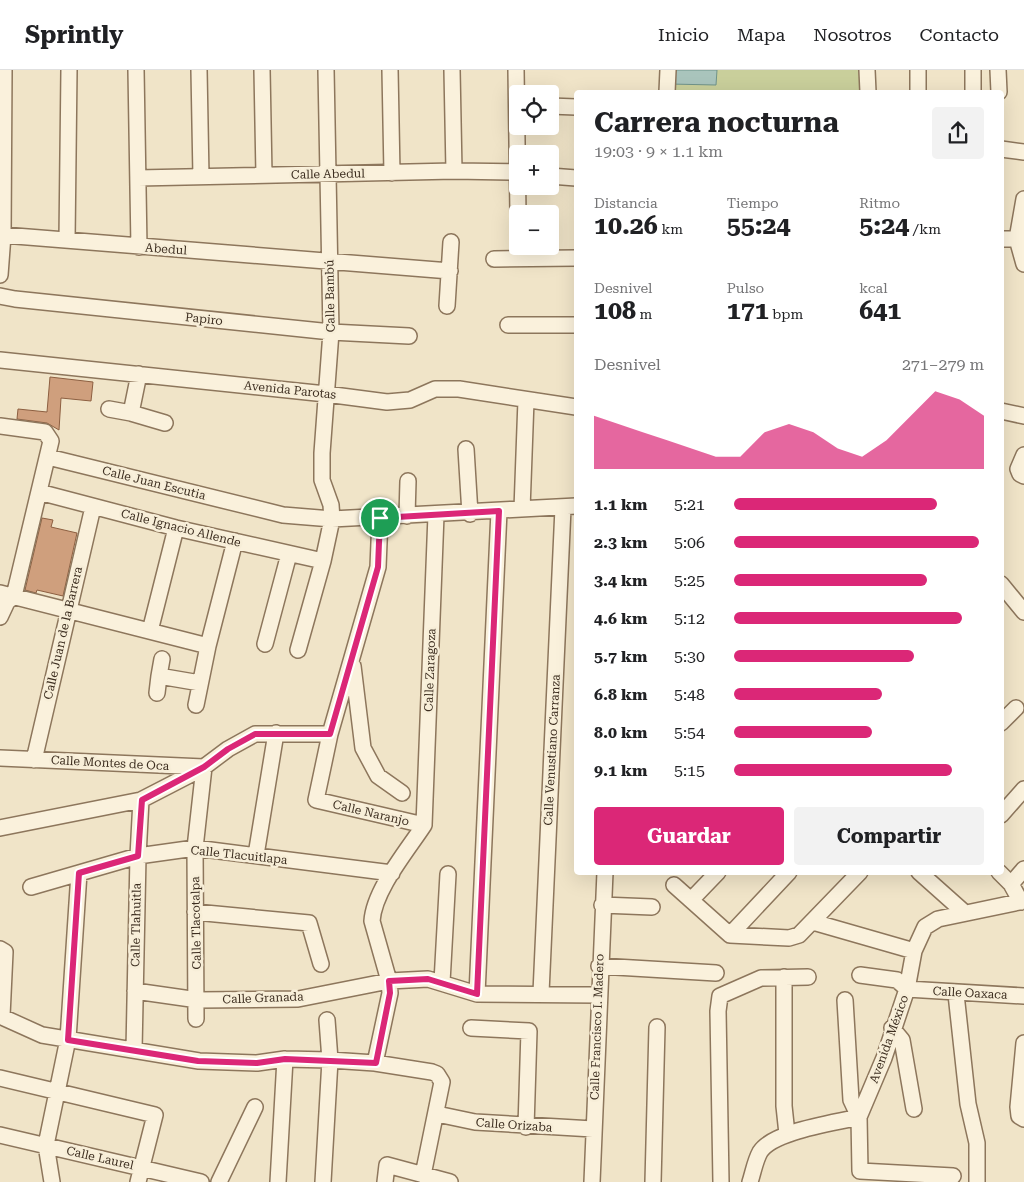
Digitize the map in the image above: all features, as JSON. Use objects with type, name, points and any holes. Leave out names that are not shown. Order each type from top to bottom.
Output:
[{"type":"street","points":[[0,275],[3,235],[4,70]]},
{"type":"street","points":[[67,240],[69,70]]},
{"type":"street","points":[[136,70],[139,247]]},
{"type":"street","points":[[199,70],[201,177]]},
{"type":"street","points":[[262,70],[264,176]]},
{"type":"street","name":"Calle Bambú","points":[[326,70],[331,332],[322,480],[330,505],[332,519]]},
{"type":"street","points":[[390,70],[392,173]]},
{"type":"street","points":[[452,70],[454,171]]},
{"type":"street","points":[[516,70],[516,85]]},
{"type":"street","points":[[667,90],[668,70]]},
{"type":"street","points":[[867,70],[868,90]]},
{"type":"street","points":[[918,70],[918,90]]},
{"type":"street","points":[[973,70],[973,90]]},
{"type":"street","points":[[999,73],[999,90]]},
{"type":"street","points":[[559,107],[574,108]]},
{"type":"street","points":[[1004,149],[1024,152]]},
{"type":"street","name":"Calle Abedul","points":[[138,178],[454,171],[509,172]]},
{"type":"street","points":[[559,177],[574,178]]},
{"type":"street","points":[[1024,199],[1017,239],[1024,264]]},
{"type":"street","name":"Abedul","points":[[3,235],[450,271]]},
{"type":"street","points":[[1004,239],[1017,239]]},
{"type":"street","points":[[447,306],[452,242]]},
{"type":"street","points":[[494,259],[574,258]]},
{"type":"street","name":"Papiro","points":[[0,296],[331,332],[409,336]]},
{"type":"street","points":[[508,325],[574,325]]},
{"type":"street","name":"Avenida Parotas","points":[[0,360],[387,402],[410,400],[435,389],[459,389],[574,407]]},
{"type":"street","points":[[130,413],[139,374]]},
{"type":"street","points":[[522,509],[526,400]]},
{"type":"street","points":[[109,409],[165,423]]},
{"type":"street","points":[[1004,412],[1024,416]]},
{"type":"street","points":[[0,426],[45,432],[51,441],[39,492],[7,594],[7,602],[0,617]]},
{"type":"street","points":[[466,449],[470,514]]},
{"type":"street","points":[[1024,455],[1018,469],[1020,474],[1024,476]]},
{"type":"street","name":"Calle Juan Escutia","points":[[48,457],[283,514],[332,519],[470,514],[570,507]]},
{"type":"street","points":[[408,481],[408,516]]},
{"type":"street","name":"Calle Ignacio Allende","points":[[39,492],[176,528],[323,561]]},
{"type":"street","name":"Calle Juan de la Barrera","points":[[34,760],[93,507]]},
{"type":"street","name":"Calle Venustiano Carranza","points":[[541,993],[570,507]]},
{"type":"street","points":[[477,994],[499,511]]},
{"type":"street","name":"Calle Zaragoza","points":[[424,825],[436,515]]},
{"type":"street","name":"Calle Naranjo","points":[[376,1063],[390,993],[389,981],[372,921],[373,911],[392,873],[424,825],[316,800],[330,734],[378,567],[380,518]]},
{"type":"street","points":[[298,650],[323,561],[332,519]]},
{"type":"street","points":[[150,631],[176,528]]},
{"type":"street","points":[[196,705],[208,646],[235,541]]},
{"type":"street","points":[[265,644],[289,554]]},
{"type":"street","points":[[1004,588],[1024,611]]},
{"type":"street","points":[[7,594],[208,646]]},
{"type":"street","points":[[157,693],[162,659]]},
{"type":"street","points":[[352,662],[363,748],[378,776],[402,793]]},
{"type":"street","points":[[159,676],[200,683]]},
{"type":"street","points":[[1004,720],[1016,708]]},
{"type":"street","points":[[256,855],[276,733]]},
{"type":"street","points":[[0,828],[142,800],[204,767],[228,749],[255,734],[330,734]]},
{"type":"street","name":"Calle Montes de Oca","points":[[0,758],[204,767]]},
{"type":"street","name":"Calle Tlacotalpa","points":[[196,1019],[198,1000],[195,912],[196,848],[204,767]]},
{"type":"street","points":[[1004,812],[1024,789]]},
{"type":"street","name":"Calle Tlahuitla","points":[[134,1050],[138,856],[142,800]]},
{"type":"street","name":"Calle Tlacuitlapa","points":[[31,887],[138,856],[196,848],[392,873]]},
{"type":"street","points":[[1011,884],[1024,869]]},
{"type":"street","points":[[52,1182],[46,1145],[68,1040],[79,873]]},
{"type":"street","points":[[442,982],[448,874]]},
{"type":"street","name":"Calle Francisco I. Madero","points":[[592,1182],[599,966],[605,875]]},
{"type":"street","points":[[692,899],[715,875]]},
{"type":"street","points":[[730,935],[786,875]]},
{"type":"street","points":[[674,885],[692,899],[730,935],[789,938],[799,935],[857,875]]},
{"type":"street","points":[[922,875],[964,913]]},
{"type":"street","points":[[1002,875],[1023,901]]},
{"type":"street","name":"Avenida México","points":[[859,1117],[884,1058],[892,1028],[907,989],[914,951],[926,927],[938,919],[1023,901]]},
{"type":"street","points":[[602,905],[652,907]]},
{"type":"street","points":[[195,912],[309,924],[321,964]]},
{"type":"street","points":[[813,922],[914,951]]},
{"type":"street","points":[[0,950],[5,952],[1,1016],[42,1035],[198,1061],[257,1063],[285,1059],[330,1060],[376,1063],[437,1074],[442,1082],[437,1114],[423,1175]]},
{"type":"street","points":[[599,966],[716,973]]},
{"type":"street","name":"Calle Oaxaca","points":[[860,975],[897,980],[907,989],[956,994],[1024,996]]},
{"type":"street","points":[[784,977],[784,1106],[787,1134]]},
{"type":"street","points":[[721,1182],[718,1011],[720,996],[761,978],[808,977]]},
{"type":"street","name":"Calle Granada","points":[[135,992],[198,1000],[298,999],[389,981],[428,979],[477,994],[541,993],[598,995]]},
{"type":"street","points":[[956,994],[968,1104],[977,1143],[977,1182]]},
{"type":"street","points":[[845,1000],[851,1100],[859,1117],[860,1171],[953,1176]]},
{"type":"street","points":[[323,1182],[330,1060],[327,1020]]},
{"type":"street","points":[[653,1182],[657,1027]]},
{"type":"street","points":[[471,1028],[529,1031],[526,1127]]},
{"type":"street","points":[[892,1028],[902,1040],[914,1109]]},
{"type":"street","points":[[1021,1117],[1024,1043]]},
{"type":"street","points":[[278,1182],[285,1059]]},
{"type":"street","points":[[0,1078],[154,1115],[140,1175]]},
{"type":"street","points":[[219,1182],[255,1106]]},
{"type":"street","name":"Calle Orizaba","points":[[437,1114],[475,1122],[526,1127],[593,1129]]},
{"type":"street","points":[[750,1182],[760,1152],[770,1142],[787,1134],[859,1117]]},
{"type":"street","name":"Calle Laurel","points":[[0,1135],[46,1145],[140,1175],[201,1182]]},
{"type":"street","points":[[385,1182],[387,1165],[450,1182]]},
{"type":"green space","points":[[669,70],[866,70],[865,90],[670,90]]},
{"type":"water","points":[[670,70],[717,70],[716,85],[669,84]]},
{"type":"building","points":[[50,377],[93,382],[91,401],[61,398],[59,430],[47,423],[17,419],[18,409],[47,412]]},
{"type":"building","points":[[42,518],[53,520],[51,527],[77,533],[63,596],[37,590],[36,593],[25,590]]},
{"type":"route","points":[[499,511],[477,994],[428,979],[389,981],[390,993],[376,1063],[285,1059],[257,1063],[198,1061],[68,1040],[79,873],[138,856],[142,800],[204,767],[228,749],[255,734],[330,734],[378,567],[381,539],[380,518],[499,511]]}]
